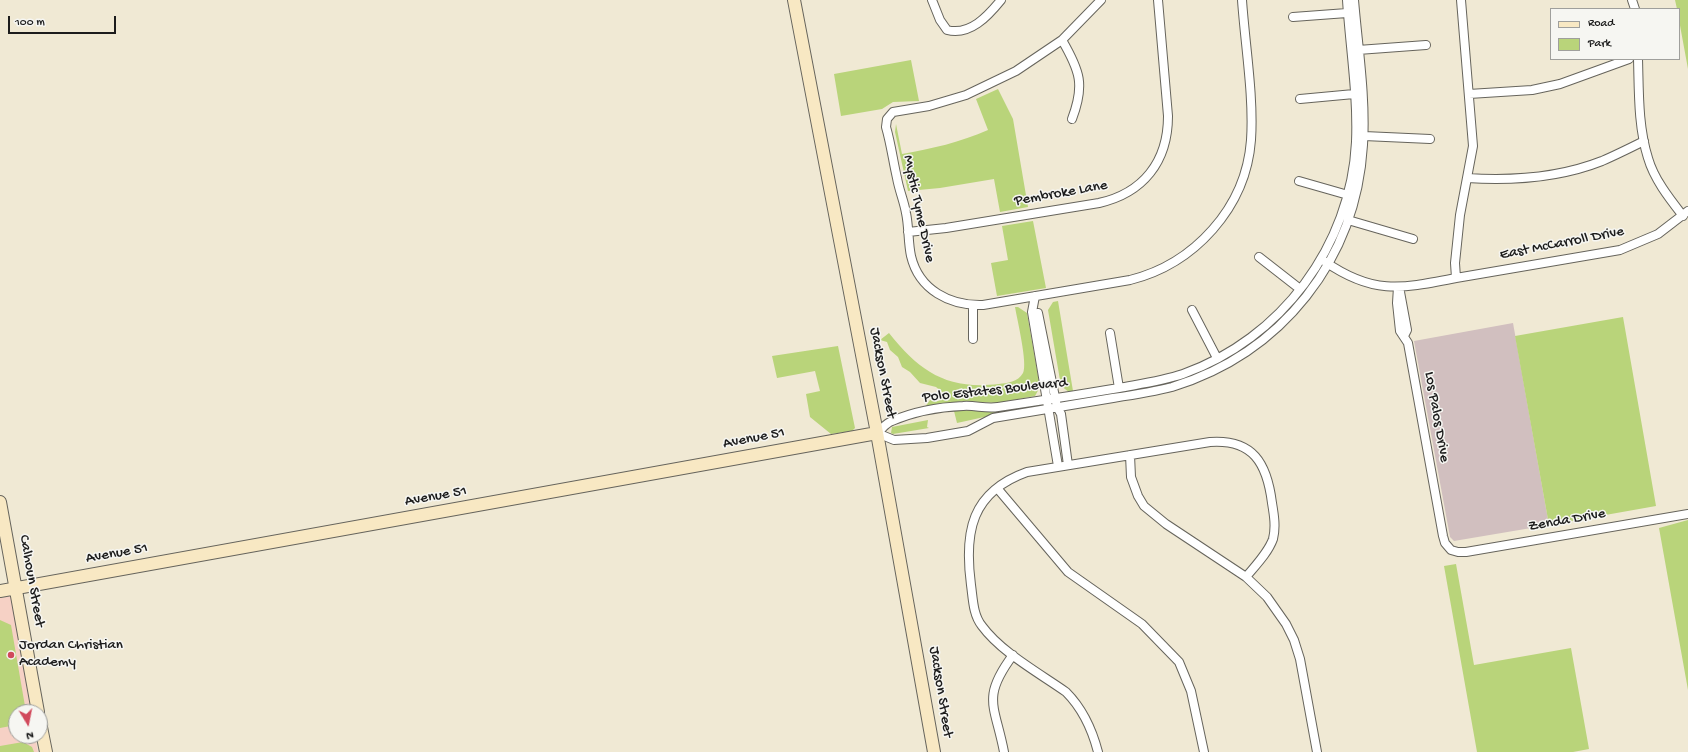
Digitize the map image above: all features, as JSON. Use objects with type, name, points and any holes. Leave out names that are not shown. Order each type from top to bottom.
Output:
[{"type":"street","name":"Jackson Street","points":[[794,0],[877,433],[934,752]]},
{"type":"street","points":[[932,0],[940,20],[947,30],[954,32],[966,30],[985,19],[1001,0]]},
{"type":"street","points":[[1072,119],[1080,89],[1079,77],[1076,64],[1062,40],[1101,0]]},
{"type":"street","name":"Pembroke Lane","points":[[908,232],[954,227],[1114,200],[1139,185],[1158,162],[1165,148],[1168,133],[1168,116],[1158,0]]},
{"type":"street","name":"Mystic Tyme Drive","points":[[1062,40],[1033,61],[984,88],[928,106],[893,112],[887,118],[886,127],[897,180],[906,212],[911,256],[925,283],[946,299],[955,303],[973,306],[1148,276],[1167,267],[1198,246],[1223,218],[1234,198],[1245,172],[1251,142],[1251,111],[1242,0]]},
{"type":"street","name":"Polo Estates Boulevard","points":[[1346,0],[1354,94],[1356,143],[1348,195],[1325,262],[1300,289],[1286,307],[1244,343],[1217,358],[1167,378],[1119,388],[995,407],[963,406],[923,412],[891,421],[877,433],[894,440],[927,438],[968,431],[993,418],[1162,389],[1184,383],[1217,369],[1248,351],[1277,328],[1305,299],[1348,220],[1359,181],[1364,136],[1354,0]]},
{"type":"street","points":[[1456,278],[1455,263],[1460,215],[1473,146],[1462,0]]},
{"type":"street","points":[[1293,17],[1347,13]]},
{"type":"street","points":[[1358,50],[1426,45]]},
{"type":"street","points":[[1469,94],[1532,90],[1560,84],[1626,60]]},
{"type":"street","points":[[1638,60],[1641,129],[1648,159],[1663,190],[1685,213]]},
{"type":"street","points":[[1300,99],[1354,94]]},
{"type":"street","points":[[1364,136],[1430,139]]},
{"type":"street","points":[[1467,178],[1503,180],[1541,177],[1566,172],[1601,161],[1644,142]]},
{"type":"street","points":[[1299,181],[1348,195]]},
{"type":"street","name":"East McCarroll Drive","points":[[1398,287],[1413,286],[1620,250],[1658,234],[1685,213]]},
{"type":"street","points":[[1348,220],[1413,239]]},
{"type":"street","points":[[1259,256],[1300,289]]},
{"type":"street","points":[[1325,262],[1362,283],[1398,287]]},
{"type":"street","name":"Los Palos Drive","points":[[1398,287],[1396,303],[1400,331],[1408,343],[1443,536],[1445,544],[1451,550]]},
{"type":"street","points":[[1035,296],[1032,312],[1053,408],[1058,466]]},
{"type":"street","points":[[973,306],[973,339]]},
{"type":"street","points":[[1192,310],[1217,358]]},
{"type":"street","points":[[1110,333],[1119,388]]},
{"type":"street","points":[[1053,408],[1061,414],[1068,465]]},
{"type":"street","name":"Avenue 51","points":[[0,591],[877,433]]},
{"type":"street","points":[[1098,752],[1089,724],[1075,701],[1066,692],[990,637],[980,624],[974,608],[970,572],[969,543],[971,526],[978,508],[987,495],[1010,478],[1023,473],[1058,466],[1221,441],[1242,445],[1253,453],[1265,471],[1270,488],[1275,528],[1268,548],[1246,577]]},
{"type":"street","points":[[1130,455],[1131,477],[1138,496],[1144,506],[1166,524],[1246,577],[1267,598],[1286,624],[1294,640],[1300,659],[1317,752]]},
{"type":"street","points":[[997,488],[1068,572],[1142,624],[1179,662],[1191,691],[1204,752]]},
{"type":"street","name":"Calhoun Street","points":[[0,502],[37,704]]},
{"type":"street","name":"Zenda Drive","points":[[1451,550],[1458,552],[1492,548],[1688,514]]},
{"type":"street","points":[[1004,752],[994,718],[992,700],[1000,672],[1013,655]]},
{"type":"shaded area","points":[[1513,323],[1549,525],[1454,541],[1450,537],[1414,341]]},
{"type":"shaded area","name":"Jordan Christian Academy","points":[[11,596],[30,704],[8,704],[8,744],[36,744],[38,752],[0,752],[0,598]]},
{"type":"green space","points":[[1675,0],[1688,0],[1688,69],[1680,25],[1680,8],[1677,8]]},
{"type":"green space","points":[[911,60],[919,101],[893,102],[882,109],[841,116],[834,74]]},
{"type":"green space","points":[[998,89],[1013,119],[1028,207],[1000,212],[994,179],[940,188],[908,191],[895,132],[896,124],[902,154],[957,142],[988,130],[976,99]]},
{"type":"green space","points":[[1033,221],[1046,288],[997,296],[991,263],[1008,260],[1002,226]]},
{"type":"green space","points":[[1058,301],[1073,391],[1069,392],[1061,386],[1048,310],[1053,302]]},
{"type":"green space","points":[[1015,307],[1018,307],[1027,313],[1040,387],[1035,396],[997,403],[963,401],[925,407],[930,400],[938,401],[943,399],[943,393],[936,387],[920,383],[910,372],[902,367],[898,357],[890,350],[887,342],[880,340],[889,333],[900,347],[924,368],[950,381],[981,385],[1009,382],[1021,376],[1024,368],[1023,351]]},
{"type":"green space","points":[[1623,317],[1656,506],[1549,525],[1515,336]]},
{"type":"green space","points":[[838,346],[855,428],[852,431],[831,434],[810,417],[806,394],[820,391],[815,371],[777,378],[772,356]]},
{"type":"green space","points":[[1014,408],[998,414],[957,423],[954,411],[959,409],[990,411]]},
{"type":"green space","points":[[928,420],[927,427],[929,428],[893,434],[891,433],[892,427]]},
{"type":"green space","points":[[1688,520],[1688,690],[1659,528]]},
{"type":"green space","points":[[1456,564],[1474,665],[1571,648],[1589,749],[1573,752],[1477,752],[1444,566]]},
{"type":"green space","points":[[0,620],[11,625],[25,704],[8,704],[8,726],[0,728]]},
{"type":"green space","points":[[27,744],[32,747],[34,752],[0,752],[0,746]]},
{"type":"place","name":"Jordan Christian Academy","points":[[11,655]]}]
